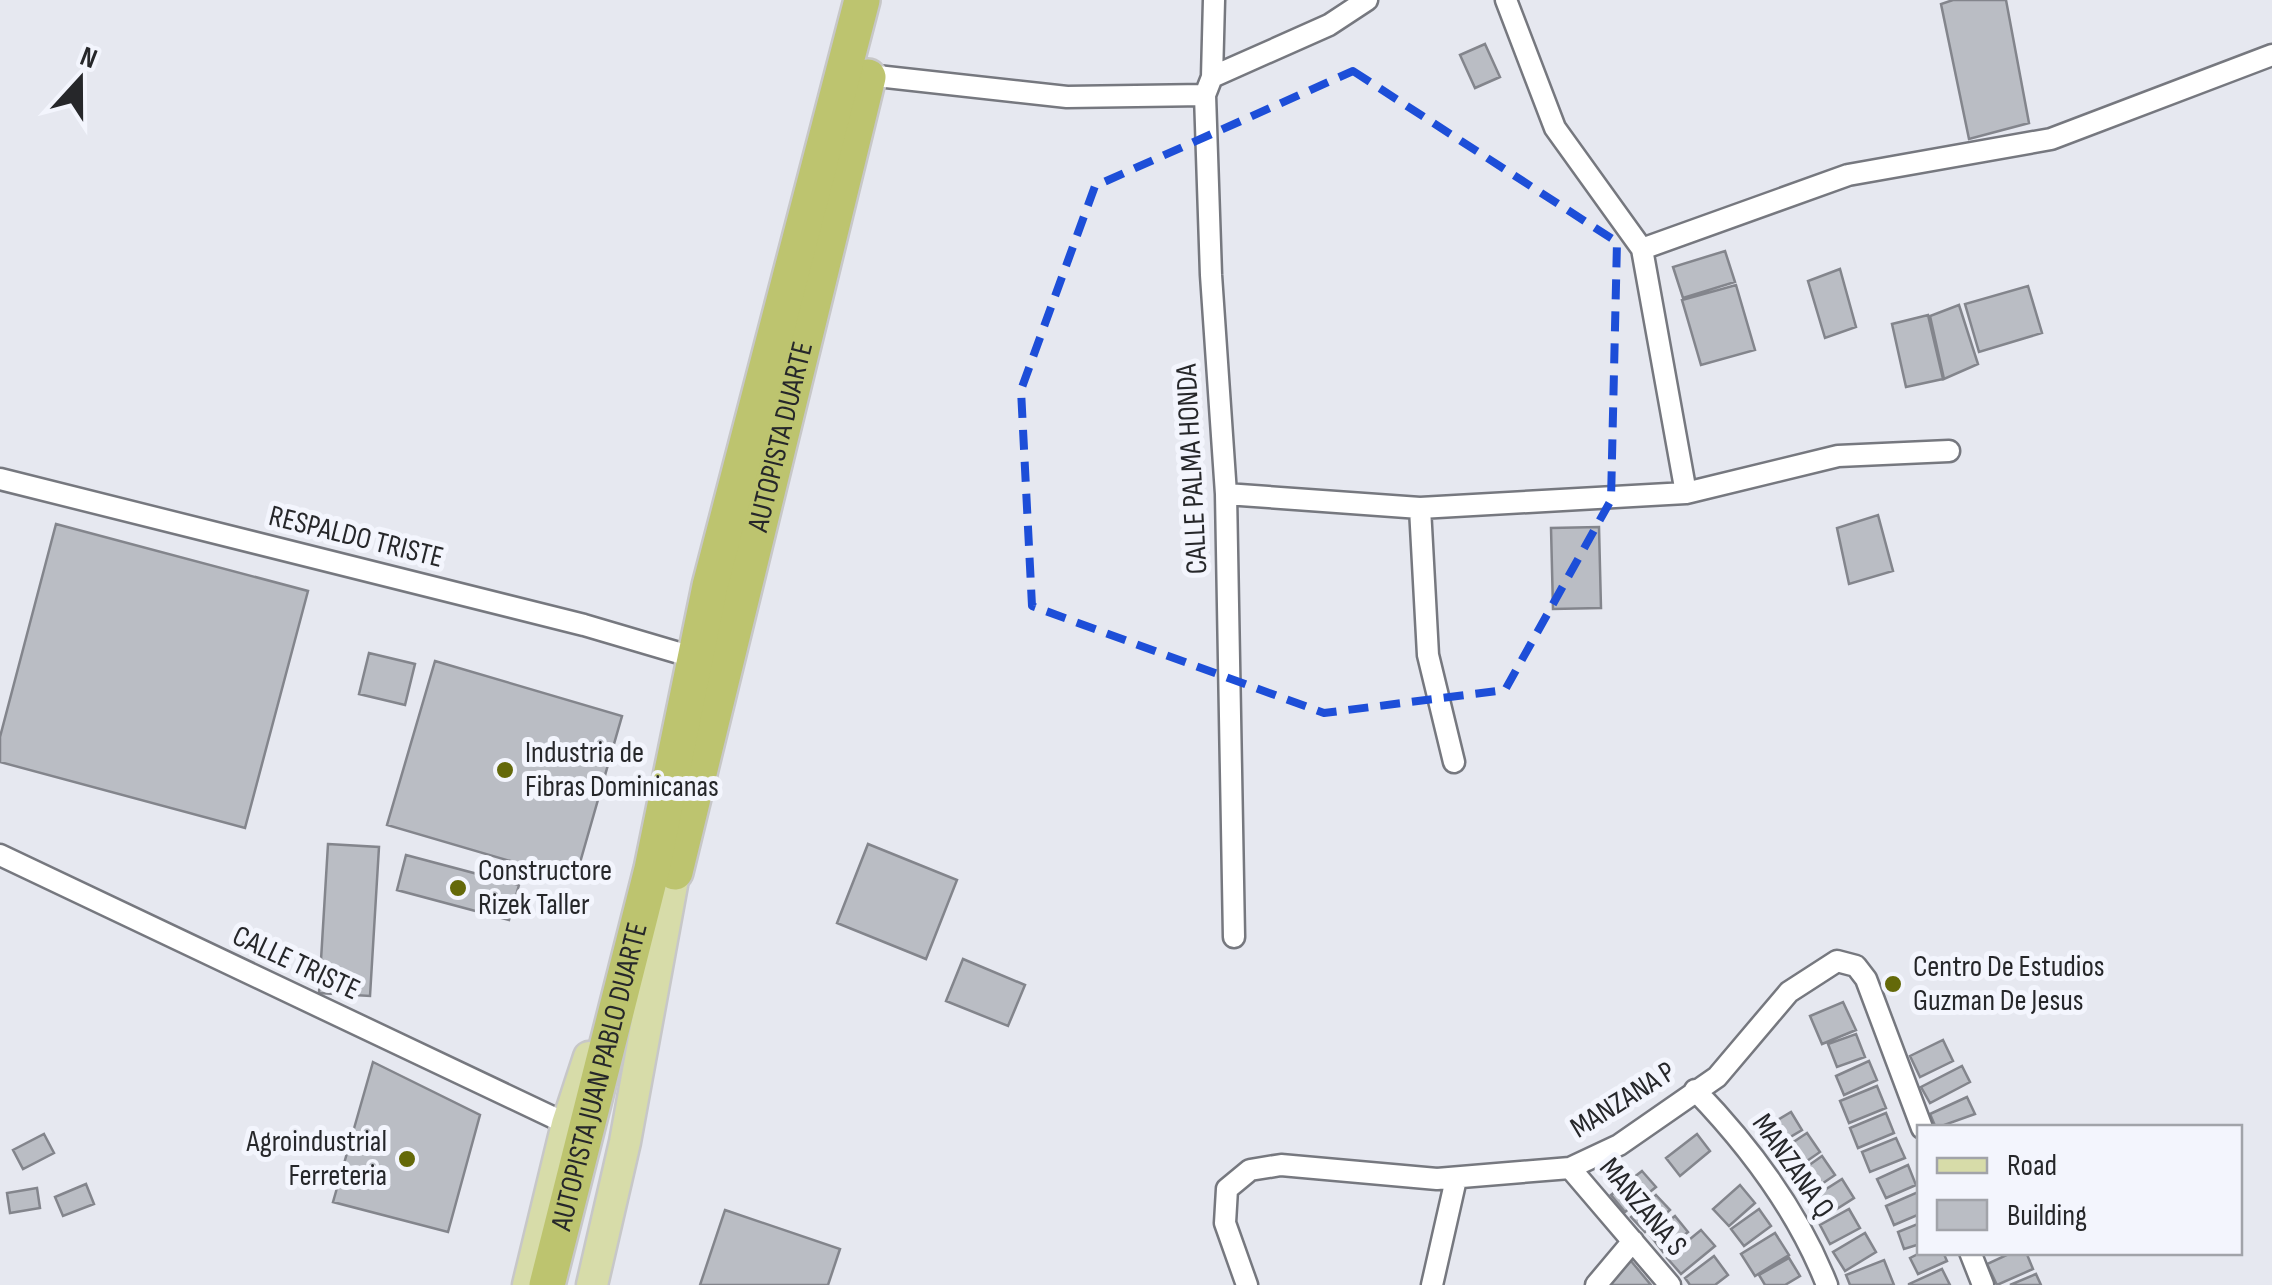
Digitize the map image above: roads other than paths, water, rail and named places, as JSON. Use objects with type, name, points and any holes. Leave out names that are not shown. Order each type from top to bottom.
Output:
[{"type":"highway","name":"AUTOPISTA DUARTE","points":[[663,872],[710,586],[862,0]]},
{"type":"highway","name":"AUTOPISTA DUARTE","points":[[663,872],[886,0]]},
{"type":"highway","name":"AUTOPISTA JUAN PABLO DUARTE","points":[[547,1285],[663,872]]},
{"type":"highway","name":"AUTOPISTA JUAN PABLO DUARTE","points":[[570,1285],[663,872]]},
{"type":"main road","points":[[528,1285],[568,1124],[663,872]]},
{"type":"main road","points":[[592,1285],[625,1142],[663,872]]},
{"type":"street","name":"CALLE PALMA HONDA","points":[[1214,0],[1209,86],[1211,275],[1226,494],[1234,937]]},
{"type":"street","points":[[868,75],[1067,96],[1209,86],[1367,0]]},
{"type":"street","points":[[1506,0],[1554,128],[1642,249],[1686,493]]},
{"type":"street","points":[[1642,249],[1848,175],[2050,140],[2272,55]]},
{"type":"street","points":[[1226,494],[1420,508],[1686,493],[1838,456],[1949,451]]},
{"type":"street","name":"RESPALDO TRISTE","points":[[0,479],[584,626],[696,658]]},
{"type":"street","points":[[1420,508],[1428,655],[1454,762]]},
{"type":"street","name":"CALLE TRISTE","points":[[0,855],[568,1124]]},
{"type":"street","name":"MANZANA P","points":[[1247,1285],[1224,1210],[1227,1189],[1250,1170],[1281,1165],[1456,1179],[1570,1168],[1619,1145],[1717,1077],[1790,992],[1837,961],[1856,966],[1866,979],[1921,1125]]},
{"type":"street","name":"MANZANA Q","points":[[1696,1090],[1737,1133],[1807,1233],[1828,1285]]},
{"type":"street","name":"MANZANA S","points":[[1570,1168],[1670,1285]]},
{"type":"street","points":[[1432,1285],[1456,1179]]},
{"type":"street","points":[[1596,1285],[1633,1242]]},
{"type":"street","points":[[1971,1255],[1982,1285]]},
{"type":"place","name":"Industria de Fibras Dominicanas","points":[[505,770]]},
{"type":"place","name":"Constructore Rizek Taller","points":[[458,888]]},
{"type":"place","name":"Centro De Estudios Guzman De Jesus","points":[[1893,984]]},
{"type":"place","name":"Agroindustrial Ferreteria","points":[[407,1159]]}]
